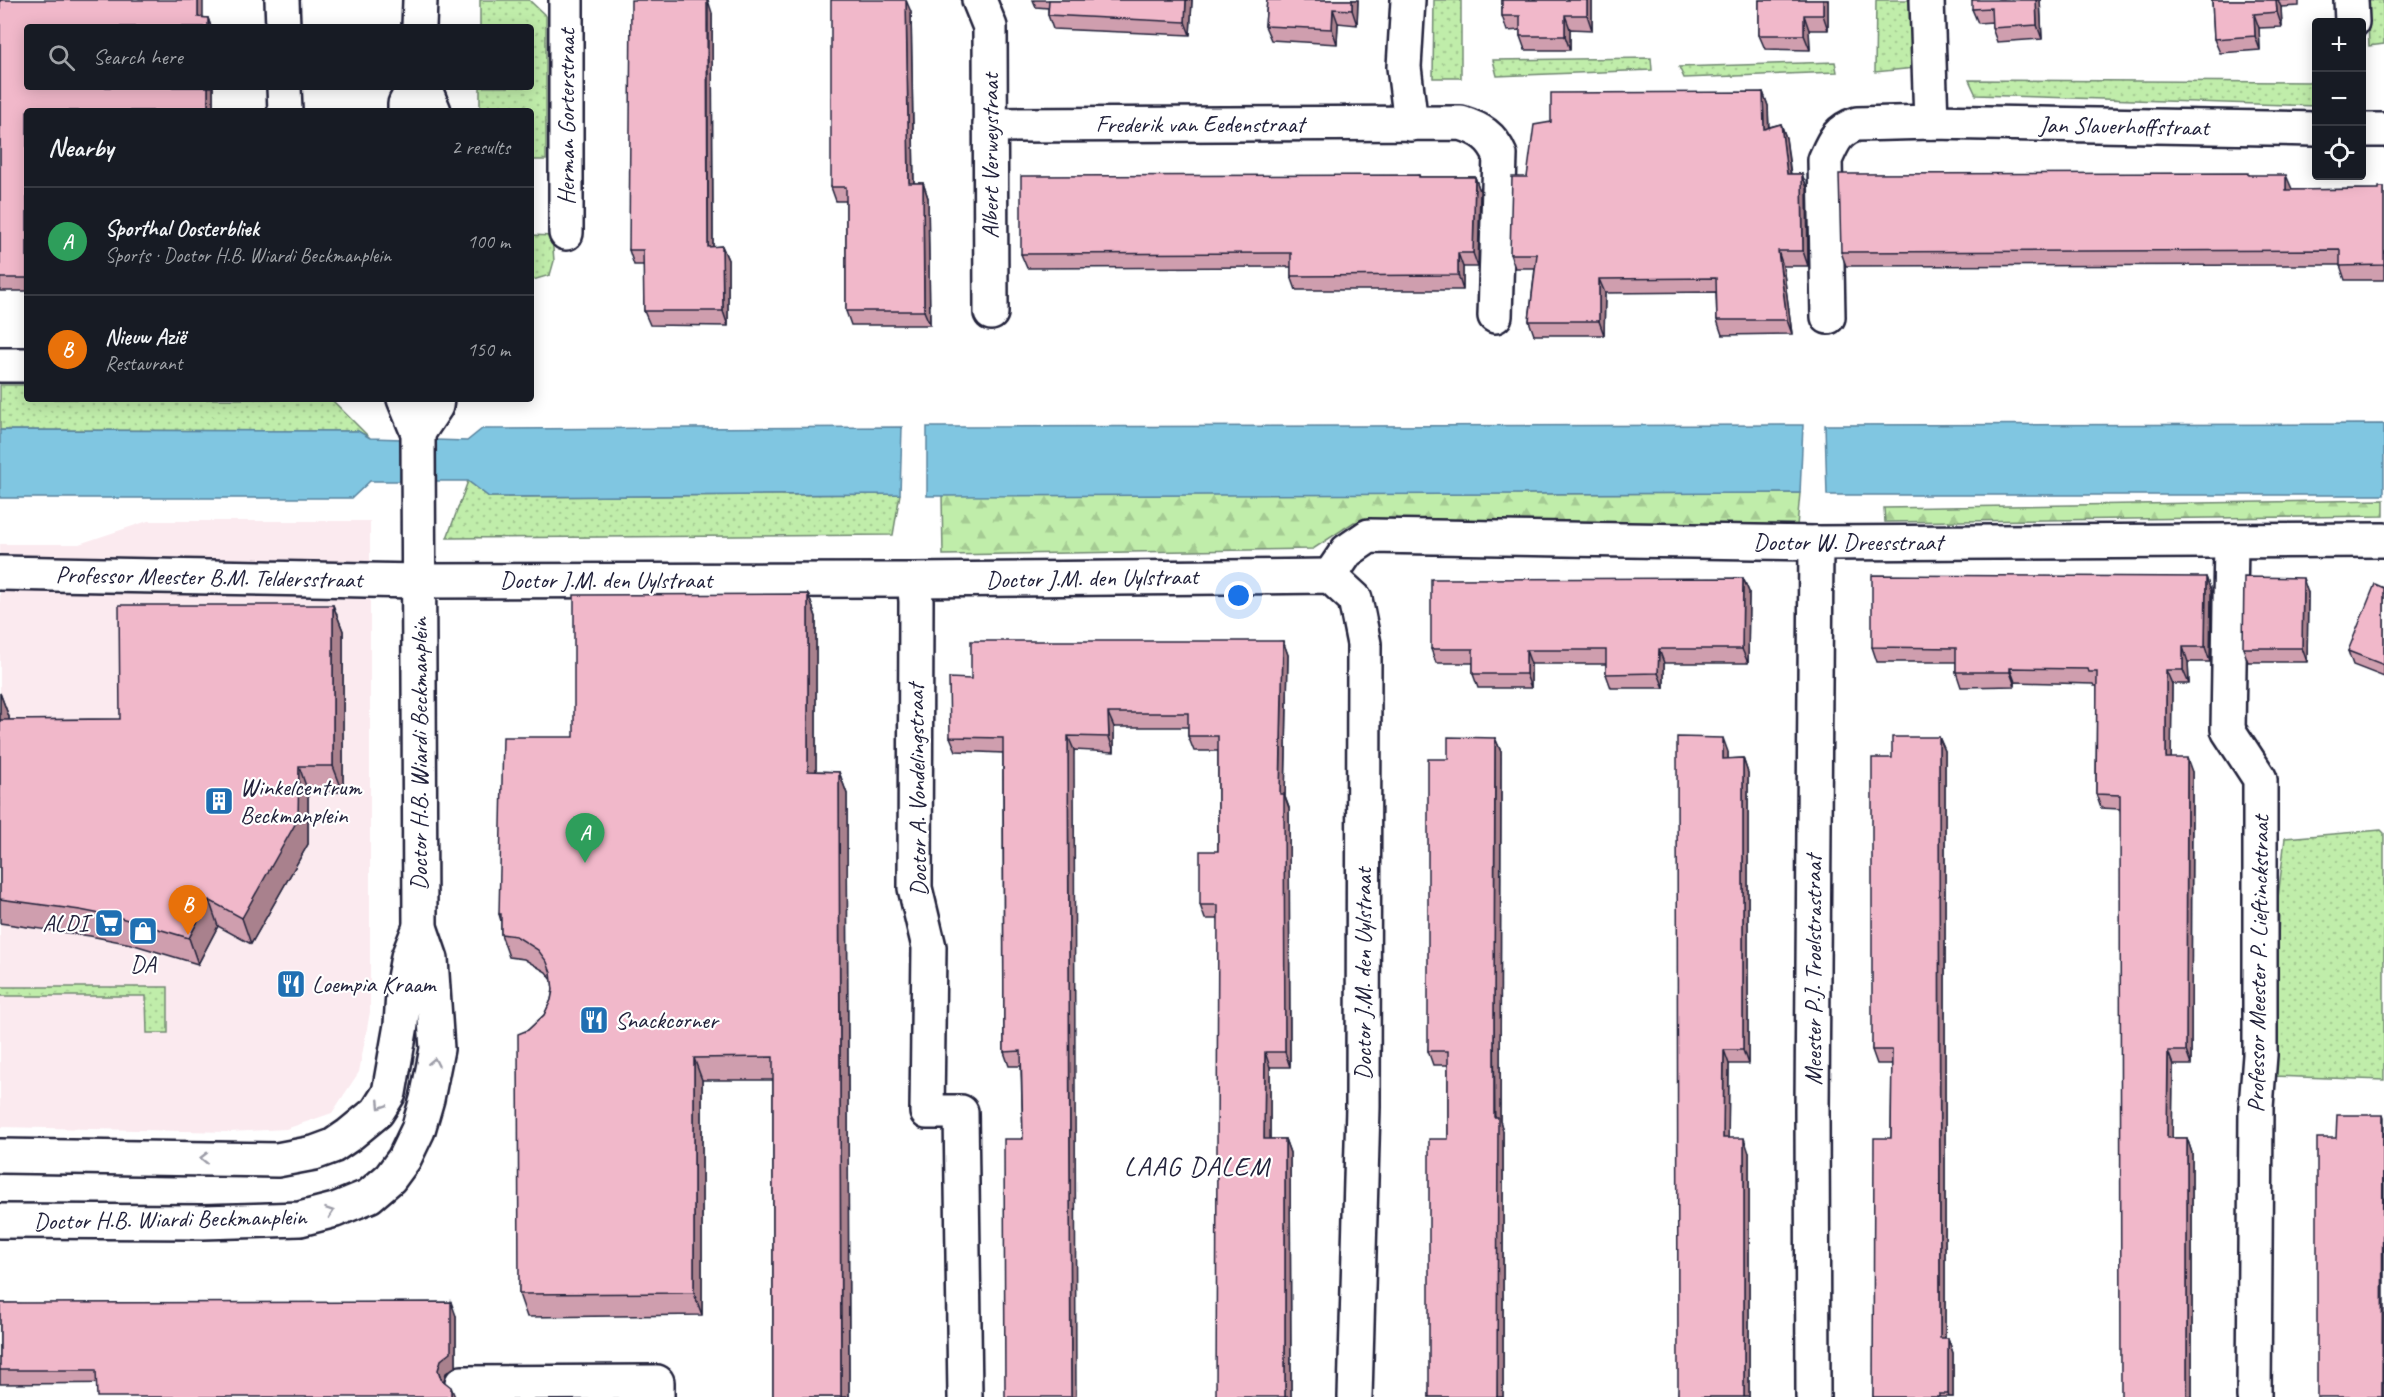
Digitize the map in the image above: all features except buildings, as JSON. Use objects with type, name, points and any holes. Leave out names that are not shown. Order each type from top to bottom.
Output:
[{"type":"street","points":[[282,0],[283,24]]},
{"type":"street","points":[[420,0],[420,24]]},
{"type":"street","name":"Herman Gorterstraat","points":[[566,0],[566,233]]},
{"type":"street","name":"Albert Verweystraat","points":[[979,0],[990,27],[991,314]]},
{"type":"street","points":[[1408,0],[1404,67],[1411,124]]},
{"type":"street","points":[[1927,0],[1931,122]]},
{"type":"street","points":[[2351,0],[2352,18]]},
{"type":"street","points":[[284,90],[285,108]]},
{"type":"street","points":[[405,108],[412,90]]},
{"type":"street","points":[[425,90],[433,108]]},
{"type":"street","name":"Jan Slauerhoffstraat","points":[[1828,317],[1825,160],[1835,137],[1845,128],[1857,124],[1931,122],[2312,129]]},
{"type":"street","name":"Frederik van Eedenstraat","points":[[990,125],[1461,123],[1474,127],[1494,141],[1500,154],[1495,316]]},
{"type":"street","points":[[2366,130],[2384,130]]},
{"type":"street","points":[[0,365],[24,365]]},
{"type":"street","points":[[405,402],[418,433]]},
{"type":"street","points":[[418,433],[437,402]]},
{"type":"street","name":"Doctor H.B. Wiardi Beckmanplein","points":[[0,1221],[203,1222],[300,1219],[335,1210],[369,1196],[390,1178],[404,1160],[418,1130],[427,1100],[437,1049],[431,959],[420,927],[418,433]]},
{"type":"street","name":"Doctor W. Dreesstraat","points":[[1330,576],[1347,550],[1370,536],[1816,543],[2384,540]]},
{"type":"street","name":"Professor Meester P. Lieftinckstraat","points":[[2231,541],[2228,730],[2260,779],[2260,1055],[2256,1107],[2254,1397]]},
{"type":"street","name":"Meester P.J. Troelstrastraat","points":[[1813,1397],[1812,1110],[1816,543]]},
{"type":"street","name":"Professor Meester B.M. Teldersstraat","points":[[0,573],[417,581]]},
{"type":"street","name":"Doctor J.M. den Uylstraat","points":[[417,581],[1330,576],[1354,599],[1364,644],[1363,1107],[1355,1397]]},
{"type":"street","name":"Doctor A. Vondelingstraat","points":[[914,580],[916,601],[915,888],[929,947],[927,1112],[961,1112],[965,1397]]},
{"type":"street","name":"Doctor H.B. Wiardi Beckmanplein","points":[[0,1156],[277,1160],[314,1153],[333,1146],[377,1112],[389,1093],[401,1025],[404,978],[408,957],[420,927]]},
{"type":"street","points":[[462,1383],[657,1382],[657,1397]]},
{"type":"shaded area","points":[[148,521],[370,521],[370,1012],[359,1072],[332,1113],[286,1129],[229,1132],[0,1127],[0,544],[79,544]]},
{"type":"green space","points":[[480,0],[529,0],[546,16],[546,160],[534,160],[534,108],[480,108],[480,90],[534,90],[534,24],[480,24]]},
{"type":"green space","points":[[1434,0],[1461,0],[1461,78],[1433,78]]},
{"type":"green space","points":[[1876,0],[1911,0],[1915,68],[1875,72]]},
{"type":"green space","points":[[2367,0],[2383,0],[2384,44],[2369,46]]},
{"type":"green space","points":[[1651,58],[1652,70],[1497,76],[1493,60]]},
{"type":"green space","points":[[1835,62],[1837,72],[1684,78],[1679,67]]},
{"type":"green space","points":[[1969,80],[2312,82],[2312,106],[1976,95]]},
{"type":"green space","points":[[534,235],[552,236],[554,261],[550,275],[534,280]]},
{"type":"green space","points":[[0,385],[24,385],[24,402],[334,402],[370,438],[358,431],[0,430]]},
{"type":"green space","points":[[468,481],[489,497],[900,494],[893,535],[447,538]]},
{"type":"green space","points":[[1800,493],[1797,526],[1354,522],[1313,549],[943,555],[942,495]]},
{"type":"green space","points":[[2384,500],[2384,516],[1885,522],[1884,508]]},
{"type":"green space","points":[[2381,830],[2384,833],[2384,1080],[2271,1076],[2279,916],[2276,915],[2285,838]]},
{"type":"green space","points":[[0,987],[168,987],[168,1033],[147,1033],[146,996],[0,996]]},
{"type":"water","points":[[2384,424],[2384,495],[1827,495],[1825,425]]},
{"type":"water","points":[[1803,425],[1800,493],[927,496],[927,427]]},
{"type":"water","points":[[902,427],[900,494],[489,497],[468,481],[370,481],[352,498],[0,498],[0,430],[358,431],[370,438],[467,441],[482,429]]},
{"type":"place","name":"Winkelcentrum Beckmanplein","points":[[219,801]]},
{"type":"place","name":"Sporthal Oosterbliek","points":[[585,863]]},
{"type":"place","name":"ALDI","points":[[109,923]]},
{"type":"place","name":"DA","points":[[143,931]]},
{"type":"place","name":"Nieuw Azië","points":[[188,935]]},
{"type":"place","name":"Loempia Kraam","points":[[291,984]]},
{"type":"place","name":"Snackcorner","points":[[594,1020]]},
{"type":"district","name":"LAAG DALEM","points":[[1197,1166]]}]
